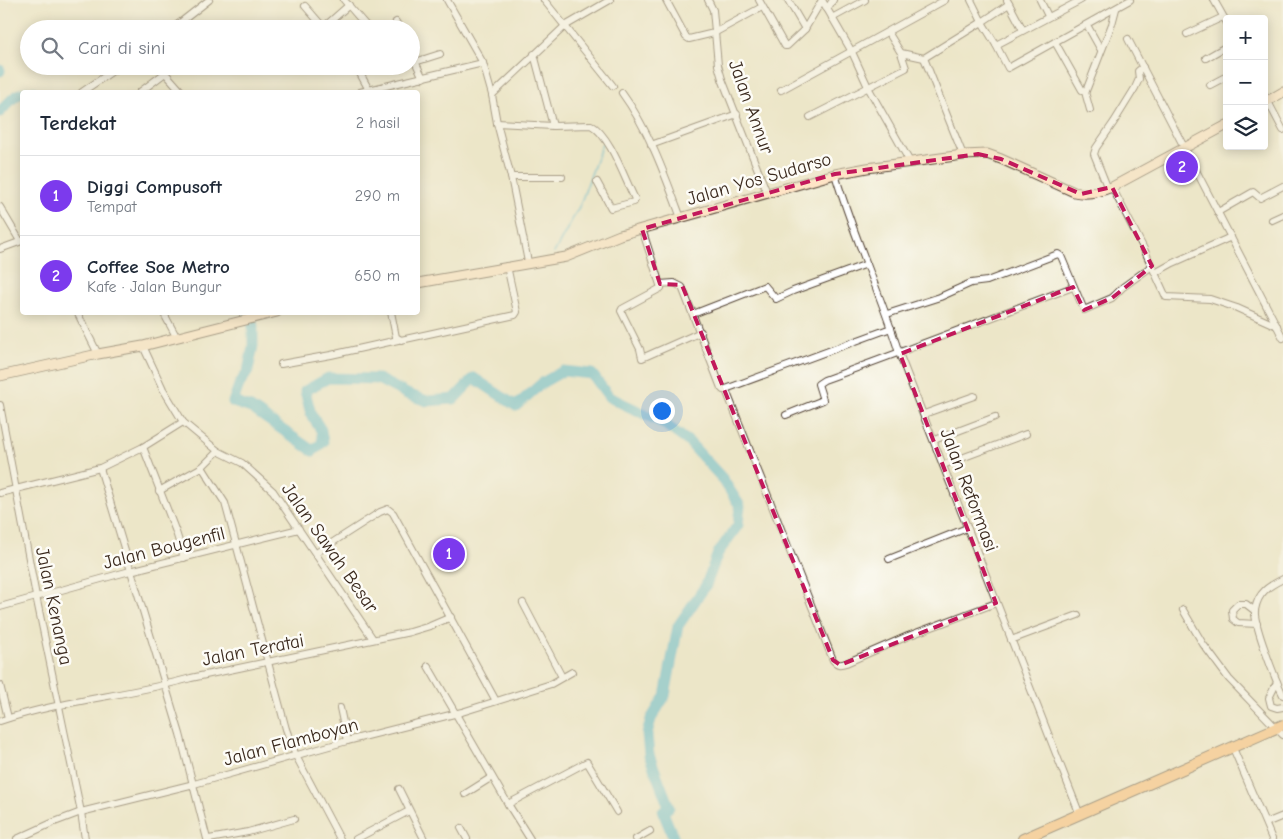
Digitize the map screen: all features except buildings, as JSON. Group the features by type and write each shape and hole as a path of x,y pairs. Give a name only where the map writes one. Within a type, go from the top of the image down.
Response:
{"main road":[{"path":"1023,839 1233,748 1281,730"}],"street":[{"path":"183,20 209,0"},
{"path":"447,0 484,64 511,177 528,262"},
{"path":"544,0 613,86"},
{"path":"492,95 565,26 610,0"},
{"path":"666,0 687,38 714,33 762,7"},
{"name":"Jalan Annur","path":"708,0 713,10 718,65 727,94 737,114 767,193"},
{"path":"759,0 785,46 788,46 805,29 822,0"},
{"path":"788,0 805,29"},
{"path":"822,0 852,52 868,89 910,162"},
{"path":"827,9 833,0"},
{"path":"832,18 864,0"},
{"path":"781,90 946,0"},
{"path":"971,0 1008,68 1130,0"},
{"path":"1040,0 1048,16"},
{"path":"1214,0 1223,16"},
{"path":"996,45 1078,1"},
{"path":"331,20 347,2 362,20"},
{"path":"901,53 924,58 982,22 1008,2 1024,30"},
{"path":"305,6 317,20"},
{"path":"1085,92 1112,24 1116,9"},
{"path":"1187,34 1223,21"},
{"path":"1087,25 1101,50"},
{"path":"810,117 906,68 901,53 888,32"},
{"path":"1128,39 1140,69 1184,147 1283,338"},
{"path":"1055,42 1082,90 1085,92 1090,110"},
{"path":"1206,58 1223,48"},
{"path":"420,60 440,54"},
{"path":"534,54 552,126"},
{"path":"924,58 962,155"},
{"path":"361,75 369,90 484,64"},
{"path":"1140,69 1139,79 1135,88 1096,148 1095,157 1152,266 1166,297 1210,299 1237,308 1277,326"},
{"path":"420,72 423,78"},
{"path":"85,90 107,75"},
{"path":"143,90 162,75"},
{"path":"167,75 180,90"},
{"path":"1210,84 1223,78"},
{"path":"1268,98 1283,92"},
{"path":"622,93 634,110 651,144 682,218"},
{"path":"1268,104 1283,130"},
{"path":"651,144 737,114"},
{"path":"497,123 552,126 592,125 610,147 635,199 634,202 611,208 597,182"},
{"name":"Jalan Yos Sudarso","path":"420,283 528,262 566,257 620,235 835,174 962,155 987,154 1068,190 1081,194 1098,192 1110,188 1223,126"},
{"name":"Jalan Reformasi","path":"835,174 846,210 899,353 1080,815"},
{"path":"511,177 562,177"},
{"path":"1218,212 1253,192 1260,198 1283,186"},
{"path":"0,206 20,239"},
{"path":"1272,220 1283,215"},
{"path":"642,229 661,288 622,309 640,349 642,358 701,332"},
{"path":"1155,273 1231,237"},
{"path":"0,249 20,241"},
{"path":"886,314 940,297 971,283 987,281 1058,254 1061,256 1084,310 1112,298 1123,287 1152,266"},
{"path":"693,314 766,286 778,298 867,264"},
{"path":"281,364 331,356 515,315 517,312 507,266"},
{"path":"660,284 674,284 682,287 701,332 721,388 726,390 833,660 836,663 846,663 908,636 996,603"},
{"path":"786,415 824,399 818,384 820,382 1073,287"},
{"path":"78,315 98,354"},
{"path":"166,315 177,338"},
{"path":"0,376 143,346 267,315"},
{"path":"392,315 398,340"},
{"path":"726,390 772,371 891,328"},
{"name":"Jalan Sawah Besar","path":"143,346 163,389 183,422 218,451 242,463 263,480 285,506 373,639"},
{"path":"924,414 974,396"},
{"name":"Jalan Kenanga","path":"0,405 85,839"},
{"path":"934,440 995,417"},
{"path":"0,493 100,468 143,447 183,422"},
{"path":"943,465 1026,434"},
{"path":"143,447 176,532 184,558"},
{"path":"159,491 202,467 218,451"},
{"path":"202,467 225,503 286,729 296,756 340,839"},
{"path":"100,468 194,784 208,839 253,831 294,819"},
{"path":"316,553 388,509 393,513 496,701"},
{"path":"889,559 968,528"},
{"name":"Jalan Bougenfil","path":"0,607 130,571 237,546 299,529"},
{"path":"1283,580 1268,586 1260,597 1255,611 1257,624 1283,695"},
{"path":"523,603 562,677"},
{"path":"1255,611 1246,604 1238,604 1232,610 1233,619 1238,623 1257,624"},
{"path":"1183,610 1203,644 1229,679 1281,730"},
{"path":"1011,640 1078,615"},
{"name":"Jalan Teratai","path":"0,721 18,714 60,704 165,685 410,632 451,617"},
{"path":"428,666 530,839"},
{"name":"Jalan Flamboyan","path":"16,839 81,812 194,784 496,701 551,684 572,672"},
{"path":"1277,682 1269,698 1271,706 1276,708 1283,707"},
{"path":"0,685 8,718"},
{"path":"340,708 348,741"},
{"path":"1233,748 1272,839"},
{"path":"508,804 587,762 617,812"},
{"path":"465,794 492,777"},
{"path":"399,789 424,839"},
{"path":"356,839 409,811"},
{"path":"1266,823 1283,816"},
{"path":"461,828 467,839"},
{"path":"636,839 650,830"}],"highlighted area":[{"path":"978,154 1001,159 1081,194 1112,187 1152,266 1112,298 1084,310 1073,287 900,354 996,603 840,665 833,660 682,285 660,284 642,229 835,174"}],"waterway":[{"path":"0,112 20,94"},
{"path":"554,253 580,205 602,144"},
{"path":"250,315 253,326 253,346 248,371 239,385 233,402 251,408 313,451 323,442 321,430 311,414 305,391 328,378 378,379 407,394 427,401 454,399 474,378 516,406 542,383 563,371 592,374 609,397 663,423 689,442 722,478 740,506 738,525 718,553 706,585 678,626 665,696 651,719 647,734 649,755 669,807 663,812 674,839"}],"place":[{"name":"Coffee Soe Metro","path":"1182,167"},
{"name":"Diggi Compusoft","path":"449,554"}]}
